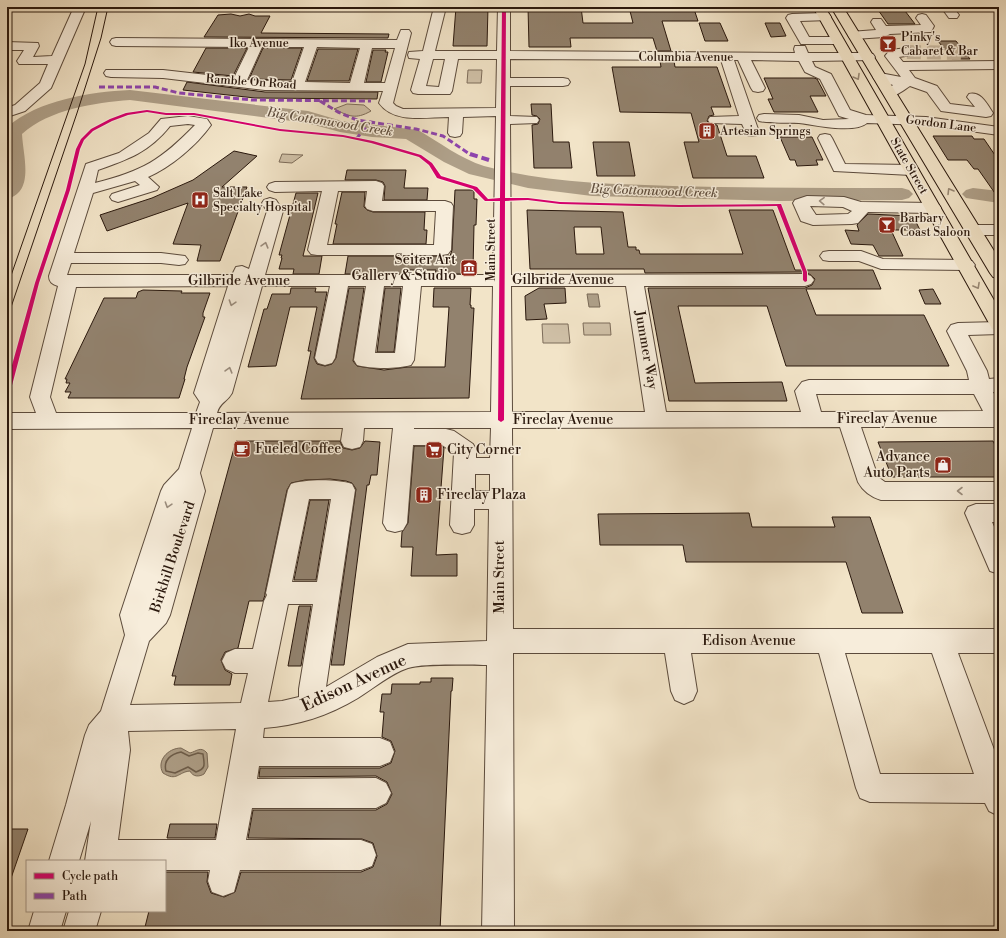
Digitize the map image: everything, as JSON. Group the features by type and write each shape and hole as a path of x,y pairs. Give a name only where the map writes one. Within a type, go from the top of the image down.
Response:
{"main road":[{"name":"State Street","path":"837,7 999,273"},
{"name":"State Street","path":"822,12 846,57 874,119 911,170 999,325"}],"street":[{"path":"7,113 20,108 46,85 80,7"},
{"path":"440,7 418,90 445,91 452,56"},
{"name":"Main Street","path":"498,931 504,7"},
{"path":"822,12 792,18 797,42 810,69 826,77 844,113 874,119"},
{"path":"882,30 927,29 928,26 922,18"},
{"path":"854,35 878,35 884,33 875,19"},
{"path":"797,42 837,41"},
{"name":"Iko Avenue","path":"116,42 403,44 428,56 452,56"},
{"path":"129,73 147,43"},
{"path":"185,77 203,43"},
{"path":"238,84 257,43"},
{"path":"763,43 770,57"},
{"path":"297,86 312,44"},
{"path":"356,87 367,44"},
{"path":"403,44 386,102 391,109 401,114 456,112 532,120"},
{"path":"7,46 33,46 24,61 57,60"},
{"path":"907,52 896,53 892,56 908,82"},
{"path":"972,53 999,54"},
{"name":"Columbia Avenue","path":"452,56 868,57"},
{"path":"715,120 750,126 726,57"},
{"path":"743,57 758,88"},
{"path":"899,66 999,65"},
{"name":"Ramble On Road","path":"111,73 163,74 238,84 391,87"},
{"path":"880,77 894,81 908,82 932,89 946,108 986,113 974,97"},
{"path":"890,93 908,82 918,79 936,79"},
{"path":"504,82 562,82"},
{"path":"980,84 995,103"},
{"path":"455,133 456,112"},
{"path":"764,118 799,119 823,124 858,123 874,119"},
{"name":"Gordon Lane","path":"874,119 906,119 999,131"},
{"path":"49,421 40,397 63,281 64,258 91,168 124,156 154,136 166,122 188,120 202,122 204,125 182,148 149,171 137,175 151,187 111,199 83,197"},
{"path":"825,138 839,168 911,170"},
{"path":"376,186 373,206 445,206 442,250 339,250 317,250 331,187 376,186"},
{"name":"Birkhill Boulevard","path":"100,858 116,750 113,718 138,635 157,616 194,491 189,473 207,411 222,393 247,281 275,211 275,189 331,187"},
{"path":"860,207 933,208"},
{"path":"973,230 999,230"},
{"path":"325,358 339,250"},
{"path":"829,256 861,256 881,264 966,265"},
{"path":"64,258 155,258 180,260 190,264 184,281"},
{"path":"161,281 169,265 180,260"},
{"name":"Gilbride Avenue","path":"63,281 634,280 719,274 805,280"},
{"path":"376,281 364,360 404,360 412,280"},
{"name":"Jummer Way","path":"634,280 658,420"},
{"path":"124,298 132,281"},
{"path":"998,419 990,385 977,371 956,331 958,329 999,328"},
{"path":"814,419 805,391 809,387 968,387 990,385"},
{"name":"Fireclay Avenue","path":"7,421 49,421 207,411 355,420 404,429 501,420 998,419"},
{"path":"848,419 869,482 881,491 999,491"},
{"path":"352,440 355,420"},
{"path":"395,523 404,429 446,437 465,450 462,525"},
{"path":"464,466 501,466"},
{"path":"314,706 312,689 344,490 299,490 278,594 327,594"},
{"path":"463,500 500,500"},
{"path":"999,513 976,513 999,564"},
{"path":"225,868 240,794 252,716 276,601"},
{"path":"676,641 684,691"},
{"name":"Edison Avenue","path":"113,718 252,716 282,714 314,706 347,690 386,665 408,656 500,647 676,641 999,641"},
{"path":"829,641 870,788 997,793 941,641"},
{"path":"235,661 264,661"},
{"path":"64,860 81,805 98,735 113,718"},
{"path":"247,752 380,752"},
{"path":"240,794 376,793"},
{"path":"166,863 225,868 361,855"},
{"path":"100,858 125,860"},
{"path":"44,931 50,912"},
{"path":"79,931 85,912"}],"shaded area":[{"path":"468,70 482,70 481,83 467,83"},
{"path":"347,104 364,105 371,111 365,114 352,116 334,109"},
{"path":"282,154 303,155 292,163 279,162"},
{"path":"583,323 610,323 611,335 584,335"},
{"path":"542,324 568,324 570,343 543,343"}],"water":[{"path":"587,294 598,294 600,307 589,307"},
{"path":"181,748 190,753 201,749 207,753 208,767 204,774 196,776 190,771 175,777 171,777 163,773 161,764 164,756 172,750"}],"building":[{"path":"456,7 488,7 487,46 453,46"},
{"path":"528,7 581,7 583,23 633,23 629,7 680,7 680,9 694,9 698,21 662,21 671,51 657,51 653,38 570,38 571,47 529,47"},
{"path":"876,7 902,7 915,24 888,24"},
{"path":"231,14 240,16 249,14 255,16 270,16 261,33 389,34 388,38 204,37 218,15"},
{"path":"699,23 720,23 728,41 705,41"},
{"path":"765,23 780,23 786,36 771,37"},
{"path":"938,41 956,41 970,59 952,59"},
{"path":"206,48 247,48 233,76 193,72"},
{"path":"263,48 302,48 291,80 249,79"},
{"path":"318,49 358,49 349,81 307,81"},
{"path":"373,50 386,50 385,52 388,52 381,82 366,82"},
{"path":"660,61 674,61 675,67 717,67 731,107 711,107 714,115 709,116 707,121 710,124 717,125 727,156 756,156 764,178 693,178 684,142 699,142 691,113 620,112 612,67 661,67"},
{"path":"764,78 814,78 817,79 826,96 810,96 818,112 774,112 768,99 773,99"},
{"path":"187,82 265,92 378,92 377,99 255,98 183,90"},
{"path":"531,104 551,104 553,142 569,142 572,168 534,168 532,125 538,124 540,119 537,116 532,115"},
{"path":"933,136 972,136 974,139 984,139 999,161 999,199 978,169 974,169 967,160 948,160"},
{"path":"780,137 812,137 823,160 816,160 818,165 797,166 795,160 790,160"},
{"path":"593,142 629,142 635,176 597,176"},
{"path":"234,151 257,156 222,187 247,187 220,261 197,261 201,245 173,244 188,203 107,231 100,215 152,198 193,180"},
{"path":"347,170 406,170 404,188 428,188 427,200 384,200 385,186 383,182 376,180 345,180"},
{"path":"455,190 474,190 474,199 477,199 476,225 474,225 473,270 471,270 471,274 435,274 436,270 404,270 403,274 345,274 348,256 450,256 452,250"},
{"path":"342,192 365,192 364,207 373,212 425,212 424,230 427,230 426,244 333,244 337,224 335,224"},
{"path":"296,193 318,193 303,256 322,256 319,274 293,274 294,269 279,269 282,255 279,255"},
{"path":"527,210 623,212 628,247 636,247 636,250 639,250 640,254 743,254 729,210 773,210 795,270 873,270 881,289 806,289 816,315 924,315 949,366 786,366 767,306 678,306 695,383 782,382 787,401 669,401 648,288 805,288 812,285 815,279 805,272 645,273 644,269 530,269","holes":["574,227 601,227 604,254 576,254"]},
{"path":"868,214 913,216 920,230 891,230 903,256 879,256 873,245 851,244 845,230 859,231 857,225"},
{"path":"291,288 316,288 315,292 327,292 314,358 317,364 325,366 332,364 336,358 349,288 364,288 353,361 357,366 384,370 408,367 445,367 449,307 433,307 434,288 471,288 470,305 471,308 474,308 469,398 301,399 311,351 308,351 317,307 290,307 276,366 248,367 264,309 267,309 272,294 290,294"},
{"path":"385,288 401,288 394,352 377,352"},
{"path":"539,288 565,288 566,303 544,304 547,319 526,320 525,296"},
{"path":"933,289 941,304 925,304 919,290"},
{"path":"143,290 182,291 181,293 210,293 203,313 203,317 205,317 187,367 179,398 68,398 71,392 65,392 70,383 66,383 67,379 65,379 104,298 136,298 138,292"},
{"path":"236,441 340,441 343,448 352,450 360,448 365,441 380,442 377,475 371,475 369,485 367,485 344,665 331,665 356,489 352,483 346,481 330,479 305,480 291,483 287,490 263,601 249,601 238,648 225,652 221,660 225,670 232,674 230,685 174,685 176,676 172,676"},
{"name":"Advance Auto Parts","path":"993,441 999,453 999,477 892,477 878,442"},
{"name":"Fireclay Plaza","path":"414,446 442,446 444,448 436,555 457,554 457,576 411,576 413,547 401,547 402,532 408,523"},
{"path":"310,500 329,500 316,580 294,580"},
{"path":"749,513 752,527 835,527 832,517 870,517 903,613 862,613 846,562 686,562 683,545 600,545 598,514"},
{"path":"299,606 311,606 301,666 288,666"},
{"path":"431,678 453,678 451,691 440,931 144,931 149,912 166,912 166,872 208,872 207,882 211,893 224,897 235,892 241,872 361,872 373,867 377,856 373,843 362,839 248,838 253,810 376,810 387,804 392,794 387,782 376,776 259,777 260,768 380,768 391,763 395,751 391,741 382,737 384,712 380,712 382,694 391,694 392,684 420,684 420,682 431,682"},
{"path":"170,824 217,824 215,838 167,838"},
{"path":"7,829 28,829 9,884 7,883"}],"waterway":[{"name":"Big Cottonwood Creek","path":"7,193 12,189 15,180 12,133 22,125 35,117 67,105 101,98 130,95 308,117 340,126 372,131 411,134 451,158 476,170 528,182 592,190 779,195 902,194"},
{"name":"Big Cottonwood Creek","path":"973,194 999,197"}],"tunnel":[{"path":"907,52 965,53"}],"tram line":[{"path":"7,287 85,64 98,7"},
{"path":"7,319 77,113 101,38 108,7"}],"marked path":[{"path":"99,87 155,87 179,93 252,100 371,101"},
{"path":"320,101 338,112 357,120 416,129 443,136 473,156 489,160"},
{"path":"356,139 370,123"},
{"path":"7,223 9,224 7,228"}],"cycle path":[{"path":"501,420 504,7"},
{"path":"7,393 37,283 68,190 78,149 82,140 92,130 111,120 127,114 147,111 166,114 194,114 280,130 343,136 372,142 420,156 431,164 439,177 475,188 487,200 528,199 560,203 679,206 779,205 805,272 805,280"}],"place":[{"name":"Pinky's Cabaret & Bar","path":"888,44"},
{"name":"Artesian Springs","path":"707,131"},
{"name":"Salt Lake Specialty Hospital","path":"200,200"},
{"name":"Barbary Coast Saloon","path":"887,225"},
{"name":"Seiter Art Gallery & Studio","path":"469,268"},
{"name":"Fueled Coffee","path":"242,449"},
{"name":"City Corner","path":"434,450"},
{"name":"Advance Auto Parts","path":"943,465"},
{"name":"Fireclay Plaza","path":"424,495"}]}
